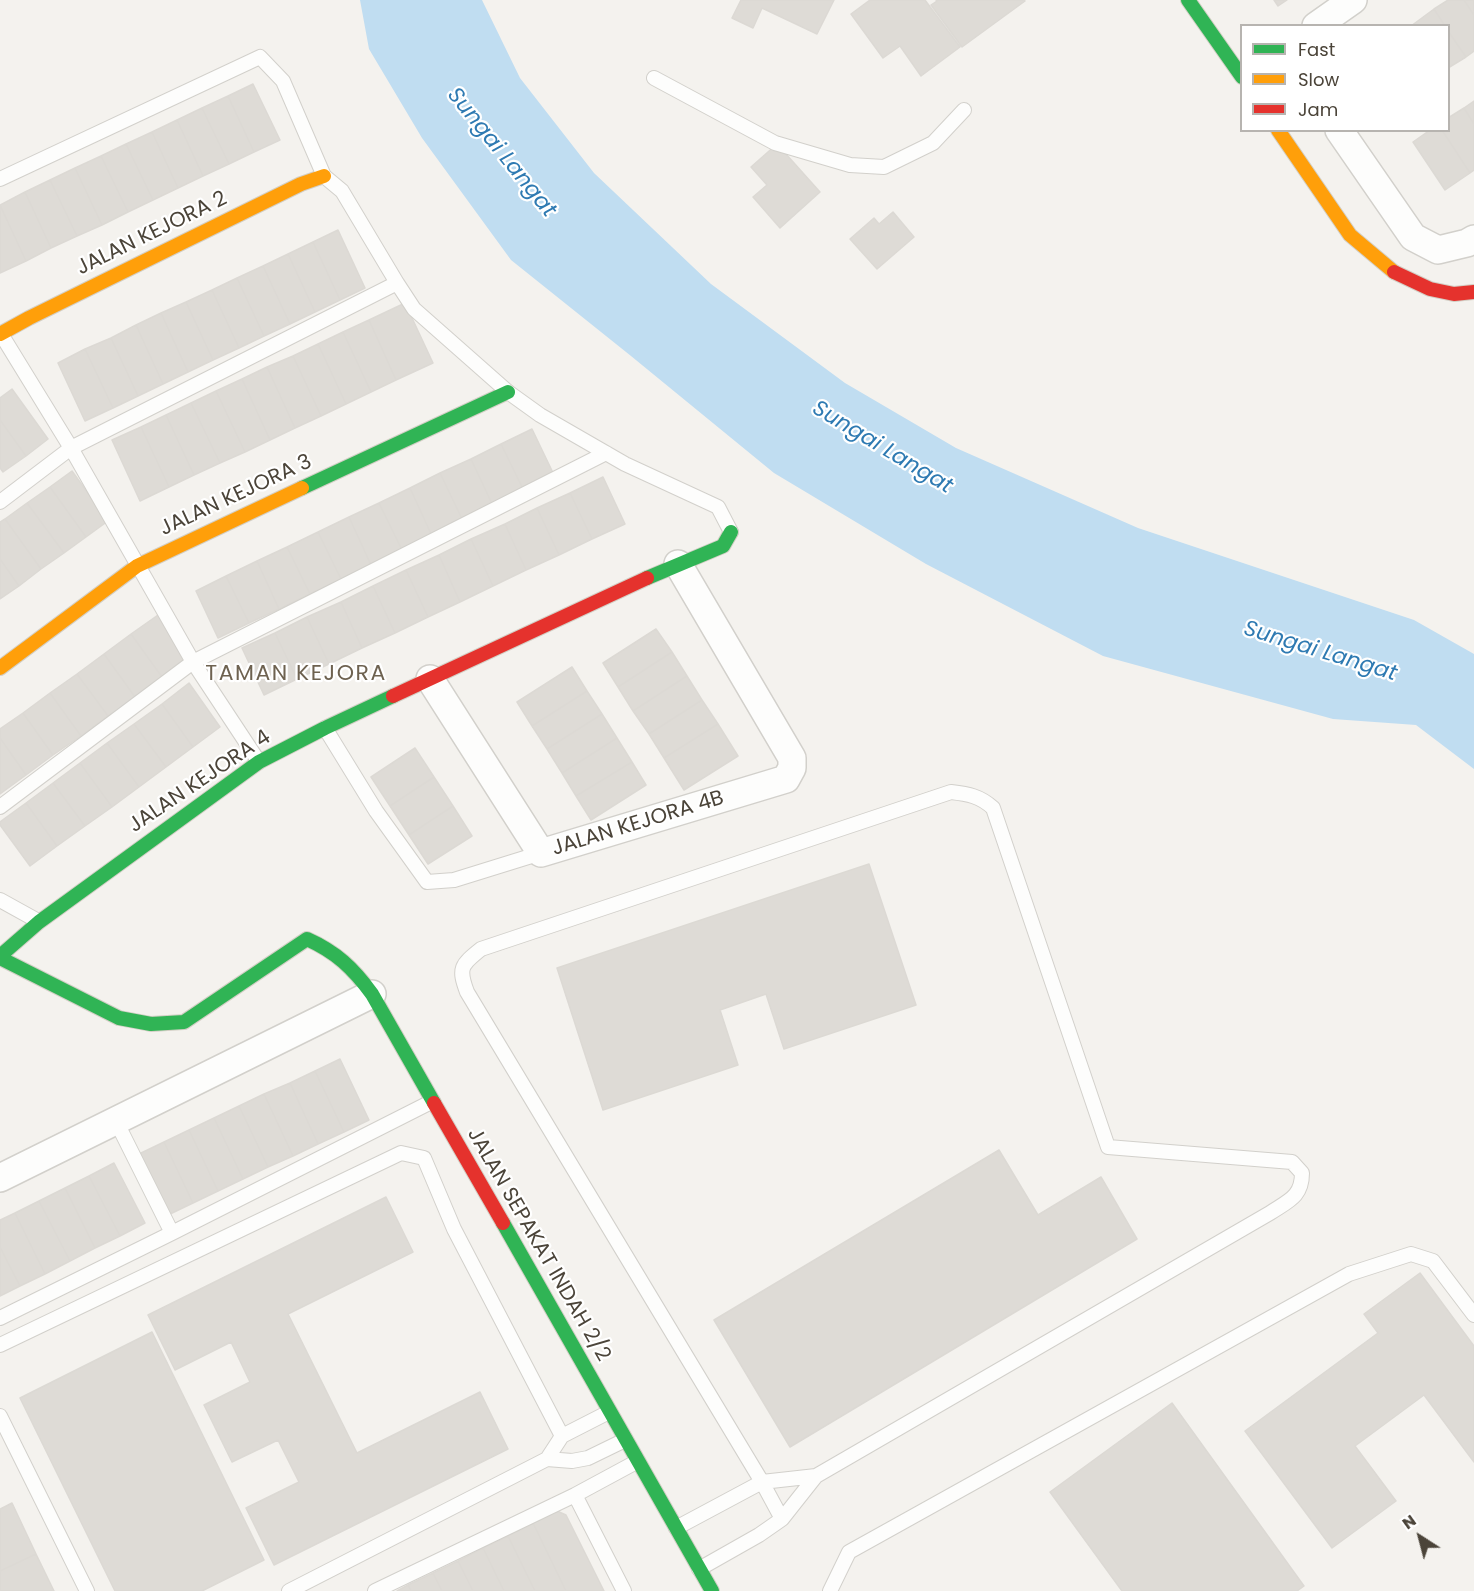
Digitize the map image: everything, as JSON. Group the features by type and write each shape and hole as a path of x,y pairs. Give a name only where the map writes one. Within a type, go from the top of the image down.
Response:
{"street":[{"path":"1188,0 1240,75"},
{"path":"1319,24 1353,0"},
{"path":"1279,132 1350,235 1394,272 1430,289 1454,294 1474,292"},
{"path":"1340,132 1413,237 1438,250 1474,239"},
{"name":"JALAN KEJORA 2","path":"0,333 290,190 324,176"},
{"name":"JALAN KEJORA 3","path":"0,668 137,566 508,392"},
{"name":"JALAN KEJORA 4","path":"0,957 39,922 259,762 430,679 678,564 723,546 731,532"},
{"name":"JALAN KEJORA 4B","path":"541,853 786,779 792,768 792,758 678,564"},
{"path":"430,679 541,853"},
{"name":"JALAN SEPAKAT INDAH 2/2","path":"0,957 119,1018 138,1023 170,1024 184,1022 307,939 324,946 341,958 360,977 372,994 712,1591"},
{"path":"2,1173 116,1120 372,994"}],"lane":[{"path":"0,179 260,57 283,81 324,176 342,191 414,309 508,392 540,415 626,464 718,507 731,532"},
{"path":"654,78 775,143 850,165 884,167 933,143 964,110"},
{"path":"0,502 71,448 397,283"},
{"path":"0,333 71,448 193,662 259,762"},
{"path":"0,807 193,662 606,453"},
{"name":"JALAN KEJORA 4B","path":"325,728 376,811 427,882 454,880 541,853"},
{"path":"699,1569 759,1535 782,1519 816,1476 1270,1213 1294,1197 1302,1185 1302,1173 1292,1162 1108,1147 993,808 984,800 971,794 951,792 481,950 465,962 461,976 467,992 762,1482 782,1519"},
{"path":"0,900 39,922"},
{"path":"0,1318 433,1101"},
{"path":"116,1120 172,1233"},
{"path":"0,1345 401,1153 424,1158 454,1229 562,1436"},
{"path":"830,1591 849,1552 1349,1274 1411,1254 1433,1261 1474,1315"},
{"path":"289,1591 547,1459 562,1436 609,1412"},
{"path":"0,1416 87,1591"},
{"path":"547,1459 572,1461 588,1458 625,1440"},
{"path":"375,1591 575,1495 638,1461"},
{"path":"676,1527 762,1482 816,1476"},
{"path":"575,1495 624,1591"}],"water":[{"name":"Sungai Langat","path":"360,0 482,0 520,78 594,173 711,284 845,383 956,448 1138,528 1414,620 1474,654 1474,769 1416,725 1333,719 1103,656 926,564 774,473 511,260 422,138 369,49"}],"building":[{"path":"741,0 834,0 817,34 762,8 753,28 732,18"},
{"path":"870,0 925,0 960,47 921,76 900,46 883,58 851,14"},
{"path":"936,0 1025,1 962,47 931,5"},
{"path":"1274,0 1287,0 1278,6"},
{"path":"1448,0 1464,0 1474,15 1474,51 1466,57 1450,34 1450,24 1444,24 1434,9"},
{"path":"1464,0 1474,0 1474,15"},
{"path":"1434,9 1444,24 1414,24"},
{"path":"1450,34 1466,57 1450,67"},
{"path":"253,84 280,140 254,152 228,96"},
{"path":"228,96 254,152 229,164 202,108"},
{"path":"1474,101 1474,124 1464,108"},
{"path":"202,108 229,164 203,176 177,120"},
{"path":"1464,108 1474,124 1474,170 1470,173 1443,132 1450,132 1450,117"},
{"path":"177,120 203,176 178,188 152,132"},
{"path":"152,132 178,188 153,200 126,144"},
{"path":"1427,132 1443,132 1470,173 1445,190 1413,142"},
{"path":"126,144 153,200 128,212 101,156"},
{"path":"777,144 820,192 780,228 753,197 767,185 751,167"},
{"path":"101,156 128,212 102,225 75,168"},
{"path":"75,168 102,225 77,236 50,180"},
{"path":"50,180 77,236 51,248 25,192"},
{"path":"25,192 51,248 26,261 0,205"},
{"path":"0,205 26,261 0,273"},
{"path":"893,212 914,237 877,269 850,239 874,218 879,224"},
{"path":"338,230 365,288 340,300 313,242"},
{"path":"313,242 340,300 315,312 288,254"},
{"path":"288,254 315,312 290,324 263,266"},
{"path":"263,266 290,324 264,336 237,278"},
{"path":"237,278 264,336 239,348 212,290"},
{"path":"212,290 239,348 213,360 186,302"},
{"path":"186,302 213,360 188,372 161,313"},
{"path":"405,303 433,363 396,380 369,320"},
{"path":"161,313 188,372 163,384 136,325"},
{"path":"369,320 396,380 371,392 343,332"},
{"path":"136,325 163,384 138,396 111,338"},
{"path":"343,332 371,392 346,404 318,344"},
{"path":"111,338 138,396 113,408 85,349"},
{"path":"318,344 346,404 321,416 293,356"},
{"path":"85,349 113,408 85,421 58,363"},
{"path":"293,356 321,416 295,428 267,367"},
{"path":"267,367 295,428 270,440 242,379"},
{"path":"242,379 270,440 245,452 216,391"},
{"path":"12,389 48,439 26,456 0,420 0,398"},
{"path":"216,391 245,452 220,463 191,403"},
{"path":"191,403 220,463 194,475 166,415"},
{"path":"166,415 194,475 169,487 141,427"},
{"path":"0,420 26,456 3,472 0,468"},
{"path":"141,427 169,487 140,501 112,440"},
{"path":"532,429 555,477 524,491 501,444"},
{"path":"501,444 524,491 493,506 471,459"},
{"path":"471,459 493,506 463,521 440,473"},
{"path":"72,471 108,521 86,537 50,487"},
{"path":"440,473 463,521 432,536 410,488"},
{"path":"603,477 625,524 592,539 570,493"},
{"path":"50,487 86,537 64,553 27,503"},
{"path":"410,488 432,536 402,550 379,503"},
{"path":"570,493 592,539 559,555 537,508"},
{"path":"27,503 64,553 41,569 5,519"},
{"path":"379,503 402,550 371,565 349,517"},
{"path":"537,508 559,555 526,570 505,524"},
{"path":"349,517 371,565 341,579 318,532"},
{"path":"5,519 41,569 19,586 0,559 0,522"},
{"path":"505,524 526,570 493,586 471,539"},
{"path":"318,532 341,579 310,594 287,547"},
{"path":"471,539 493,586 460,602 439,555"},
{"path":"287,547 310,594 279,609 257,561"},
{"path":"439,555 460,602 428,617 406,570"},
{"path":"0,559 19,586 0,599"},
{"path":"257,561 279,609 249,623 226,576"},
{"path":"406,570 428,617 395,633 373,586"},
{"path":"226,576 249,623 218,638 196,591"},
{"path":"373,586 395,633 362,648 341,602"},
{"path":"341,602 362,648 329,664 307,617"},
{"path":"158,615 189,657 162,677 131,634"},
{"path":"307,617 329,664 297,679 275,633"},
{"path":"656,629 672,652 618,687 603,663"},
{"path":"275,633 297,679 264,695 242,648"},
{"path":"131,634 162,677 135,697 104,654"},
{"path":"672,652 687,676 633,711 618,687"},
{"path":"104,654 135,697 108,716 77,674"},
{"path":"572,667 587,691 532,726 517,702"},
{"path":"77,674 108,716 81,736 50,693"},
{"path":"687,676 702,700 649,734 633,711"},
{"path":"189,683 220,727 193,747 162,704"},
{"path":"587,691 602,714 547,749 532,726"},
{"path":"50,693 81,736 53,755 23,713"},
{"path":"702,700 718,724 664,758 649,734"},
{"path":"162,704 193,747 166,767 134,724"},
{"path":"23,713 53,755 26,775 0,738 0,729"},
{"path":"602,714 617,738 562,773 547,749"},
{"path":"134,724 166,767 139,787 107,743"},
{"path":"718,724 738,756 684,790 664,758"},
{"path":"0,738 26,775 0,794"},
{"path":"617,738 632,762 576,796 562,773"},
{"path":"107,743 139,787 112,807 80,763"},
{"path":"415,748 434,777 390,806 371,777"},
{"path":"632,762 646,785 591,820 576,796"},
{"path":"80,763 112,807 85,826 53,783"},
{"path":"434,777 453,806 409,835 390,806"},
{"path":"53,783 85,826 57,846 26,803"},
{"path":"26,803 57,846 30,866 0,825 0,822"},
{"path":"453,806 472,836 428,864 409,835"},
{"path":"869,864 916,1005 784,1049 766,994 720,1010 738,1065 603,1110 557,968"},
{"path":"340,1059 369,1120 344,1132 315,1071"},
{"path":"315,1071 344,1132 318,1144 290,1083"},
{"path":"290,1083 318,1144 293,1156 264,1094"},
{"path":"264,1094 293,1156 268,1167 239,1106"},
{"path":"239,1106 268,1167 243,1179 214,1118"},
{"path":"214,1118 243,1179 218,1191 189,1130"},
{"path":"189,1130 218,1191 193,1203 164,1142"},
{"path":"164,1142 193,1203 168,1215 139,1154"},
{"path":"999,1150 1038,1215 1101,1177 1137,1239 790,1447 714,1320"},
{"path":"114,1163 145,1223 120,1236 89,1176"},
{"path":"89,1176 120,1236 95,1248 65,1188"},
{"path":"65,1188 95,1248 70,1261 39,1201"},
{"path":"386,1197 413,1252 288,1314 357,1453 480,1392 508,1449 274,1565 246,1508 299,1482 278,1440 232,1462 204,1405 250,1382 231,1342 175,1370 148,1315"},
{"path":"39,1201 70,1261 45,1274 15,1213"},
{"path":"15,1213 45,1274 20,1286 0,1247 0,1220"},
{"path":"0,1247 20,1286 0,1296"},
{"path":"1420,1273 1474,1346 1474,1462 1424,1395 1355,1446 1396,1501 1332,1548 1245,1431 1378,1333 1364,1314"},
{"path":"152,1332 264,1560 202,1591 115,1591 20,1398"},
{"path":"1172,1403 1304,1586 1297,1591 1122,1591 1050,1492"},
{"path":"12,1503 36,1554 0,1571 0,1509"},
{"path":"557,1511 566,1515 604,1591 566,1591 533,1523"},
{"path":"533,1523 566,1591 535,1591 508,1536"},
{"path":"508,1536 535,1591 504,1591 483,1548"},
{"path":"483,1548 504,1591 473,1591 458,1561"},
{"path":"36,1554 54,1591 0,1591 0,1571"},
{"path":"458,1561 473,1591 442,1591 433,1573"},
{"path":"433,1573 442,1591 411,1591 408,1585"},
{"path":"408,1585 411,1591 397,1591"}],"traffic: fast":[{"path":"1188,0 1240,74"},
{"path":"302,488 508,392"},
{"path":"647,578 723,546 731,532"},
{"path":"0,956 39,922 259,762 393,696"},
{"path":"0,958 119,1018 151,1024 184,1022 307,939 335,955 351,969 372,994 434,1103"},
{"path":"503,1223 712,1591"}],"traffic: slow":[{"path":"1279,132 1350,235 1394,272"},
{"path":"0,334 301,184 324,176"},
{"path":"0,668 137,566 302,488"}],"traffic: jam":[{"path":"1394,272 1430,289 1454,294 1474,292"},
{"path":"393,696 647,578"},
{"path":"434,1103 503,1223"}],"district":[{"name":"TAMAN KEJORA","path":"296,674"}]}
